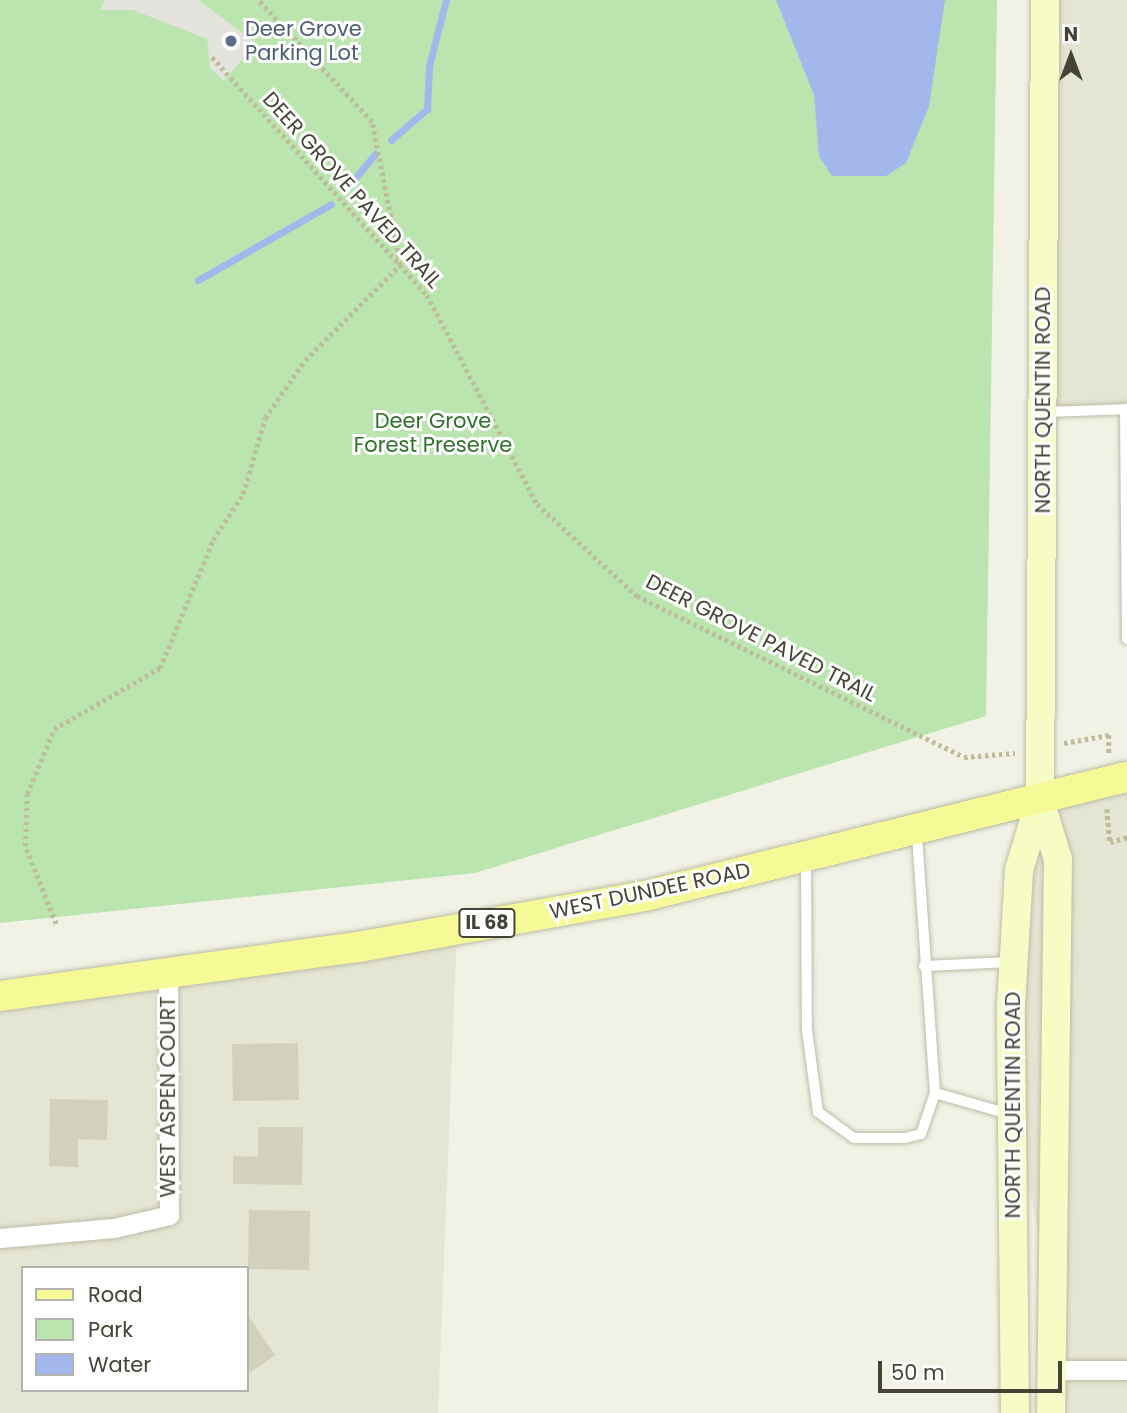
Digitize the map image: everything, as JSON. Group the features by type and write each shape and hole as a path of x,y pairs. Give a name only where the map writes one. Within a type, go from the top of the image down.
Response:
{"main road":[{"name":"NORTH QUENTIN ROAD","path":"1015,1413 1014,962 1020,870 1040,801 1045,0"},
{"name":"WEST DUNDEE ROAD","path":"0,996 168,975 649,895 1040,801 1127,777"},
{"name":"NORTH QUENTIN ROAD","path":"1040,801 1058,859 1051,1413"}],"street":[{"name":"WEST ASPEN COURT","path":"0,1238 114,1228 169,1215 168,975"},
{"path":"1051,1370 1127,1370"}],"lane":[{"path":"1043,412 1126,409 1127,639"},
{"path":"806,857 807,1030 818,1112 854,1138 905,1138 921,1134 935,1093 924,966 917,830"},
{"path":"924,966 1014,962"},
{"path":"935,1093 1013,1115"}],"path":[{"path":"56,924 25,846 27,794 54,729 160,668 213,540 243,494 265,418 305,360 400,265 372,122 258,0"},
{"name":"DEER GROVE PAVED TRAIL","path":"212,57 427,295 537,504 637,596 964,757"},
{"path":"1110,842 1127,836"}],"shaded area":[{"name":"Deer Grove Parking Lot","path":"105,0 198,0 256,43 224,81 210,68 207,39 133,10 100,10"},
{"path":"1045,0 1127,0 1127,408 1043,407"},
{"path":"1127,777 1127,1413 1037,1413 1038,1231 1013,1115 1011,1006 1040,801"},
{"path":"457,929 438,1413 0,1413 0,994"}],"green space":[{"name":"Deer Grove Forest Preserve","path":"0,0 997,0 986,716 475,873 0,923"}],"water":[{"path":"776,0 945,0 929,106 906,163 886,176 832,176 819,156 814,95"}],"building":[{"path":"298,1043 299,1100 233,1101 232,1044"},
{"path":"50,1099 108,1100 107,1140 78,1139 78,1167 49,1166"},
{"path":"258,1127 303,1127 302,1185 233,1184 233,1156 258,1157"},
{"path":"249,1210 310,1211 309,1270 248,1269"},
{"path":"248,1315 275,1355 248,1374"}],"waterway":[{"path":"391,140 427,109 429,66 446,0"},
{"path":"347,188 375,154"},
{"path":"198,280 331,204"}],"place":[{"name":"Deer Grove Parking Lot","path":"231,41"}]}
